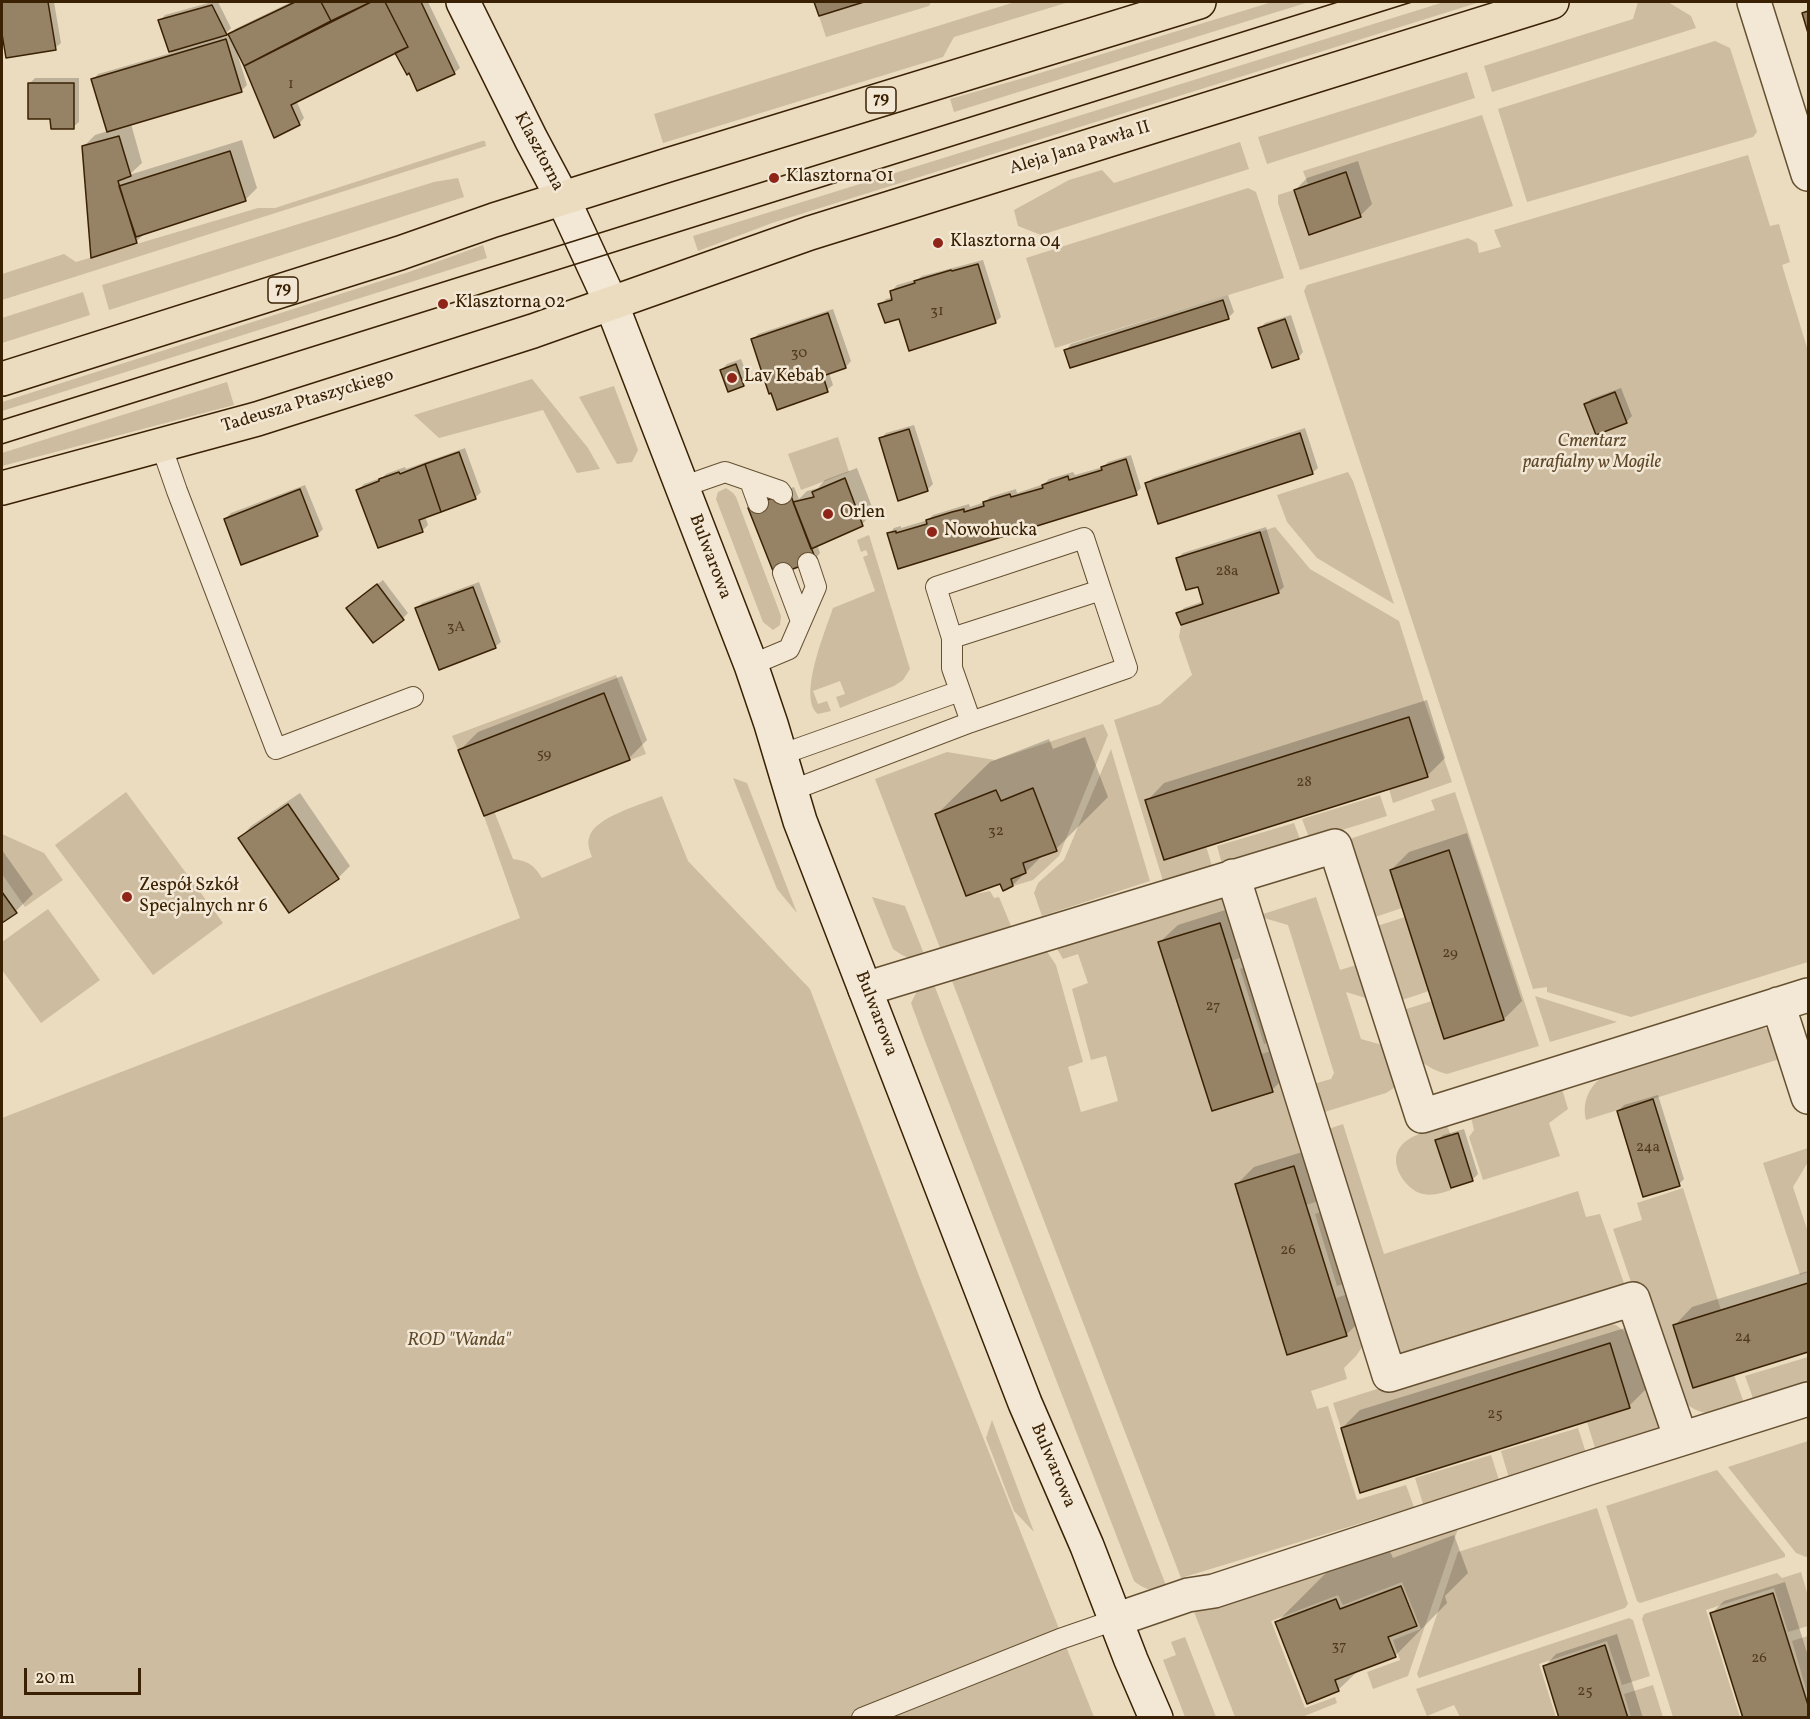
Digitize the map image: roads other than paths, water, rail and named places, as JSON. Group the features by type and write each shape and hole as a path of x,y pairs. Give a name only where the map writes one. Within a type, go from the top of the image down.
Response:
{"main road":[{"name":"79","path":"2,379 563,199 1199,2"},
{"name":"Aleja Jana Pawła II","path":"611,303 800,237 1552,2"},
{"name":"Tadeusza Ptaszyckiego","path":"2,488 257,419 503,341 611,303"}],"street":[{"name":"Klasztorna","path":"463,2 513,105 563,199 611,303"},
{"path":"1754,2 1809,174"},
{"name":"Bulwarowa","path":"611,303 750,665 771,724 800,821 1025,1403 1087,1546 1156,1718"},
{"path":"865,989 1335,846 1422,1116 1793,1000 1809,1097"},
{"path":"1233,876 1389,1374 1634,1299 1681,1439"},
{"path":"1115,1620 1188,1595 1214,1591 1557,1478 1809,1399"}],"lane":[{"path":"161,445 276,749 413,697"},
{"path":"682,487 725,472 780,491 782,494"},
{"path":"750,481 758,503"},
{"path":"790,790 971,722 1127,668 1084,538 936,587 952,638 952,668 971,722"},
{"path":"750,665 789,649 816,587 808,563"},
{"path":"783,573 801,621"},
{"path":"952,638 1101,590"},
{"path":"780,755 960,691"},
{"path":"862,1718 1060,1639 1115,1620"}],"tram line":[{"path":"2,420 1338,2"},
{"path":"2,444 1412,2"}],"place":[{"name":"Klasztorna 01","path":"774,178"},
{"name":"Klasztorna 04","path":"938,243"},
{"name":"Klasztorna 02","path":"443,304"},
{"name":"Lav Kebab","path":"732,378"},
{"name":"Orlen","path":"828,514"},
{"name":"Nowohucka","path":"932,532"},
{"name":"Zespół Szkół Specjalnych nr 6","path":"127,897"}],"park label":[{"name":"Cmentarz parafialny w Mogile","path":"1592,453"},
{"name":"ROD \"Wanda\"","path":"459,1342"}]}
